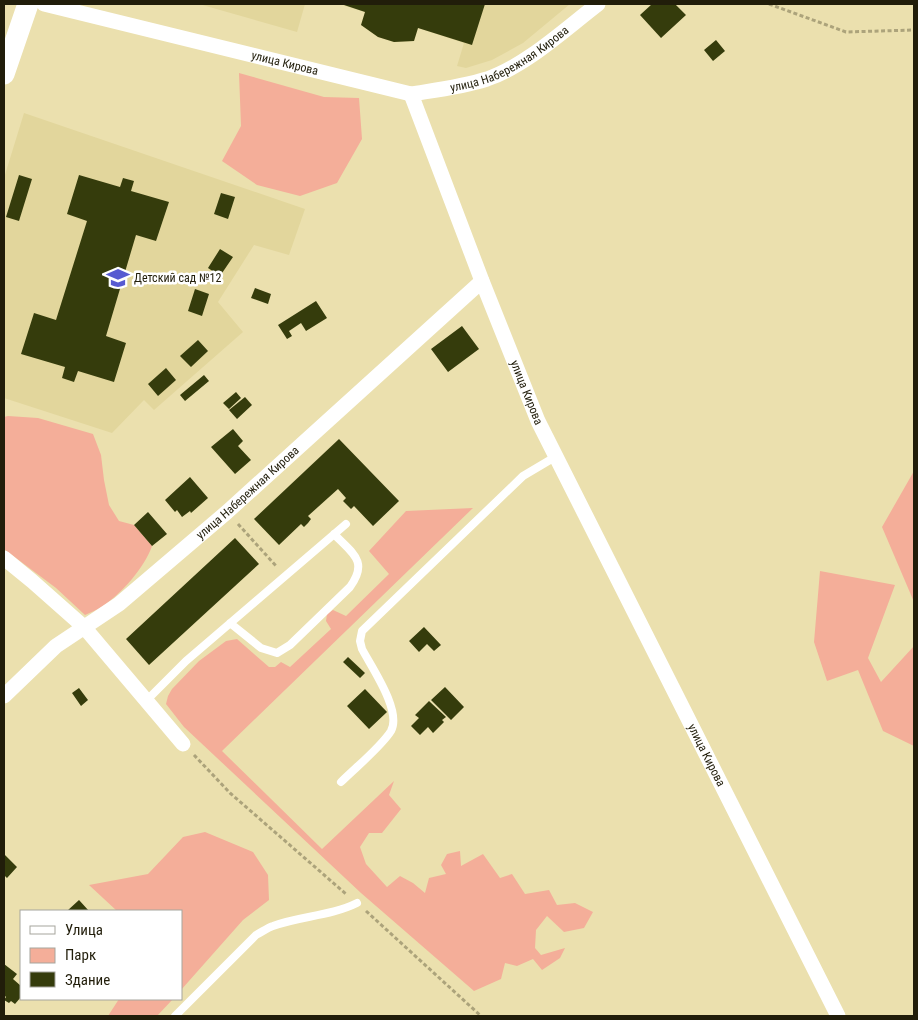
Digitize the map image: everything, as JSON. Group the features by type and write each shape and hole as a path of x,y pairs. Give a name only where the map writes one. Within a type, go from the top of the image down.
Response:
{"main road":[{"path":"4,74 28,4"}],"street":[{"name":"улица Кирова","path":"44,4 411,94 520,377 555,457 608,557 838,1016"},
{"name":"улица Набережная Кирова","path":"411,94 458,87 488,79 514,66 598,4"},
{"name":"улица Набережная Кирова","path":"4,696 56,646 120,604 227,512 482,281"},
{"path":"4,558 84,627 183,744"}],"lane":[{"path":"341,782 384,740 392,730 394,719 391,703 362,649 360,641 362,631 523,476 555,457"},
{"path":"147,700 186,661 346,524"},
{"path":"230,624 261,648 277,653 290,645 358,577 358,559 334,534"},
{"path":"175,1016 256,935 271,926 346,909 357,904"}],"path":[{"path":"769,4 846,32 914,30"},
{"path":"227,512 286,576"},
{"path":"183,744 230,793 481,1016"}],"shaded area":[{"path":"199,4 305,4 297,32"},
{"path":"339,4 570,4 523,43 492,60 466,68 457,66 464,43 418,28 414,41 394,42 378,37 361,25 365,12"},
{"name":"Детский сад №12","path":"24,113 305,209 289,255 254,245 218,302 243,332 154,410 144,400 112,433 4,398 4,178"}],"green space":[{"path":"239,73 324,97 359,98 362,139 337,183 300,196 257,185 222,161 241,126"},
{"path":"4,417 38,418 93,434 101,455 109,505 119,521 134,525 152,546 144,563 125,587 103,606 85,615 56,588 4,549"},
{"path":"914,471 914,602 882,527"},
{"path":"473,508 222,751 322,849 394,781 389,795 401,809 382,833 369,833 360,847 366,864 387,887 400,876 413,883 425,893 429,878 446,874 441,865 447,854 460,851 461,866 483,854 500,878 512,874 525,894 549,890 557,905 575,903 593,912 584,928 564,932 547,916 536,930 535,948 541,955 565,948 560,958 542,970 533,959 517,966 505,963 501,979 474,991 361,893 184,727 166,704 172,689 199,661 226,641 237,639 269,667 275,667 281,662 290,667 331,629 326,621 327,614 333,610 346,616 389,574 369,551 406,511"},
{"path":"820,571 895,585 868,658 881,682 914,646 914,746 883,731 858,670 827,681 814,642"},
{"path":"205,832 253,852 268,875 269,900 243,920 182,989 182,910 116,910 89,885 148,874 183,837"},
{"path":"118,1000 172,1000 157,1016 108,1016"}],"building":[{"path":"341,4 485,4 472,45 418,28 414,41 394,42 378,37 361,25 365,12"},
{"path":"652,4 675,4 686,15 661,38 640,15"},
{"path":"716,40 725,51 713,61 704,50"},
{"path":"19,175 32,179 19,221 6,217"},
{"path":"79,175 120,187 123,178 134,181 131,191 169,202 156,241 136,235 106,336 126,343 114,382 78,371 74,382 62,378 65,367 21,354 34,313 56,320 87,221 67,214"},
{"path":"221,193 235,197 228,219 214,214"},
{"path":"220,249 233,257 220,276 208,268"},
{"path":"255,288 271,294 268,304 251,298"},
{"path":"195,289 209,294 202,316 188,311"},
{"path":"316,301 327,318 306,331 301,323 289,331 292,336 287,339 278,325"},
{"path":"462,326 479,349 448,372 431,349"},
{"path":"198,340 208,351 191,367 180,356"},
{"path":"166,368 176,380 158,396 148,384"},
{"path":"204,375 209,381 185,401 180,395"},
{"path":"236,392 241,398 229,409 223,403"},
{"path":"245,397 252,405 237,419 229,410"},
{"path":"233,429 243,441 238,446 251,460 235,474 211,447"},
{"path":"339,439 399,501 373,526 354,506 351,509 343,501 346,498 338,489 308,516 311,519 304,527 301,524 279,545 254,519"},
{"path":"190,477 208,498 191,513 190,511 182,517 165,500"},
{"path":"148,512 167,534 152,546 134,525"},
{"path":"235,538 259,564 149,665 126,639"},
{"path":"424,627 441,645 434,651 427,644 419,652 409,641"},
{"path":"348,657 365,673 360,678 343,662"},
{"path":"445,687 464,707 451,720 431,700"},
{"path":"79,688 88,700 81,706 72,693"},
{"path":"365,689 387,712 369,729 347,706"},
{"path":"429,701 446,717 442,720 444,722 433,733 428,727 420,735 411,726 419,718 415,715"},
{"path":"4,854 17,867 7,878 4,875"},
{"path":"79,900 88,910 68,910"},
{"path":"4,964 17,974 13,979 20,985 20,998 15,1004 11,1001 9,1003 4,1000 6,997 4,995"}],"place":[{"name":"Детский сад №12","path":"118,278"}]}
